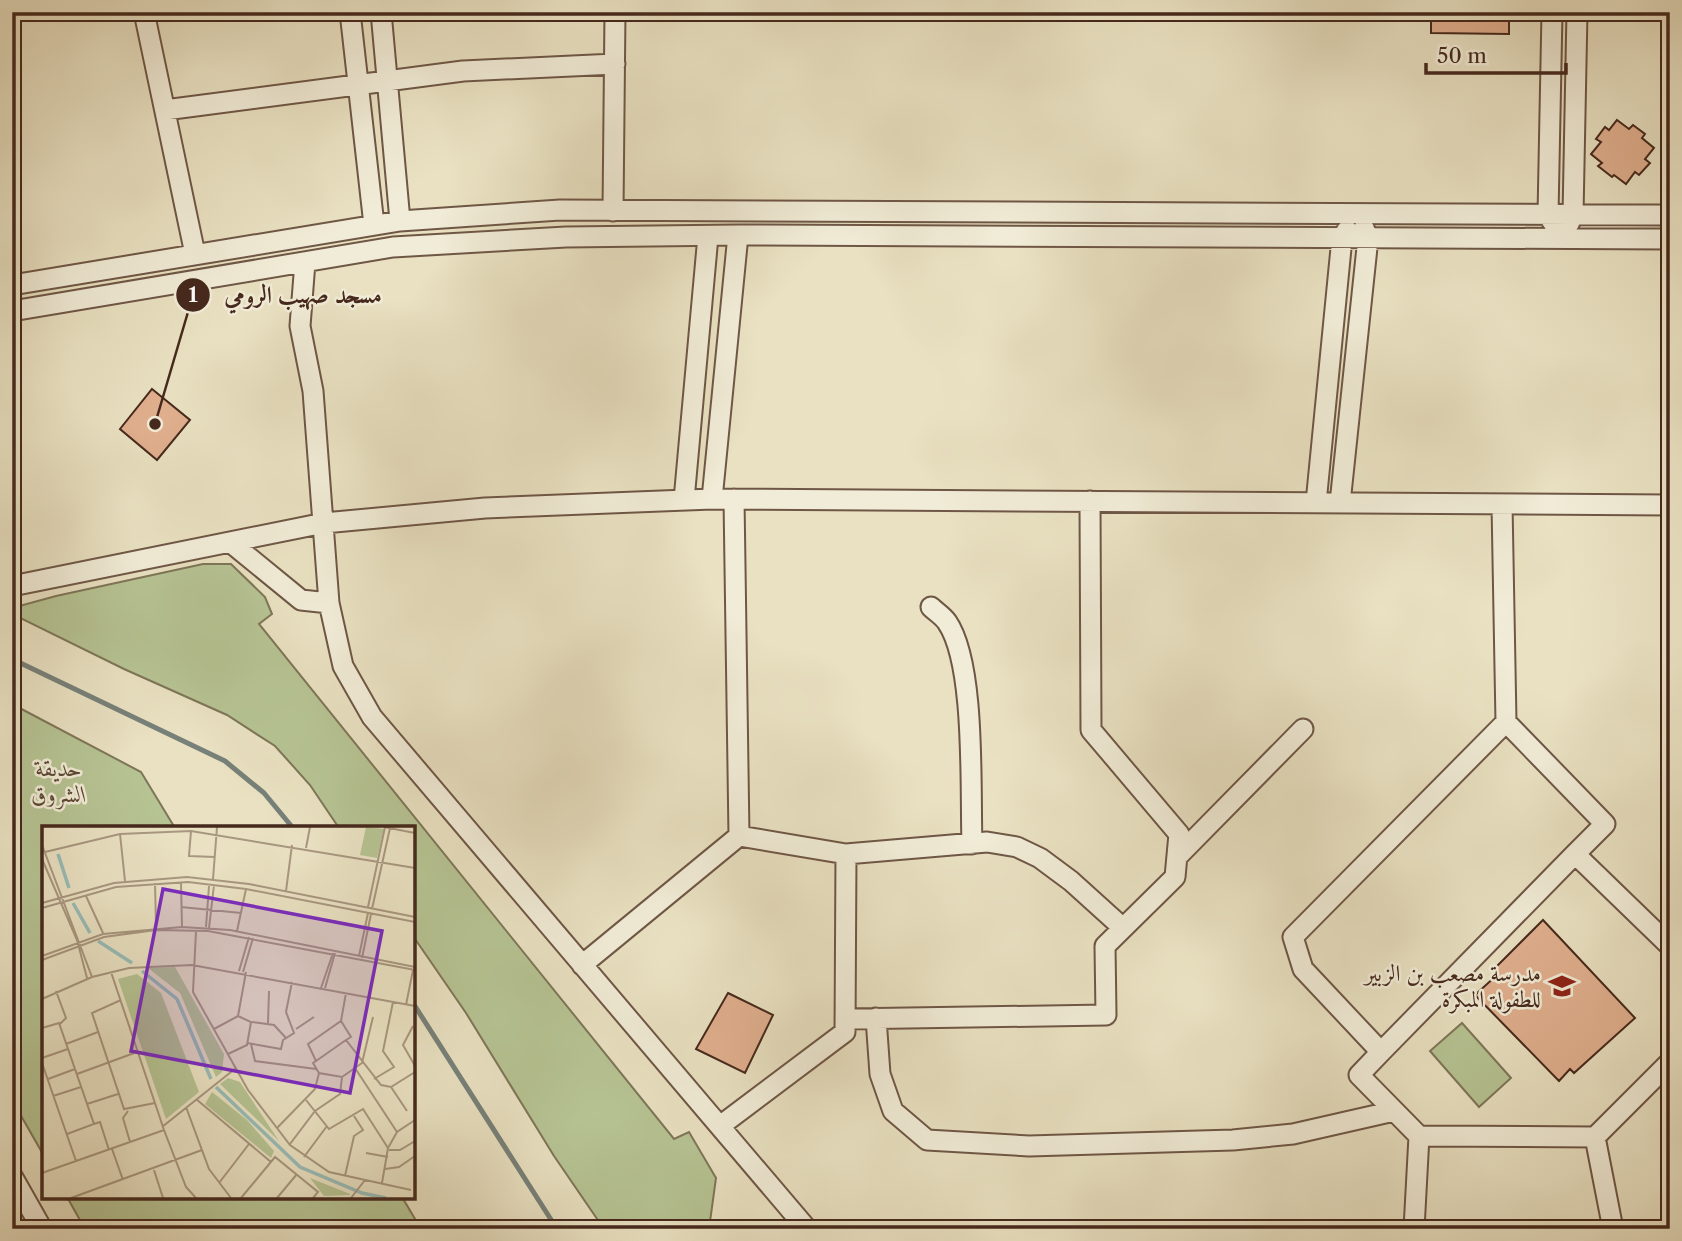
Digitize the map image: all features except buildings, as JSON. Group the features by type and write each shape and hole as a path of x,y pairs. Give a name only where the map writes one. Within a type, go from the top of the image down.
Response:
{"street":[{"path":"144,12 195,254"},
{"path":"350,12 374,225"},
{"path":"381,12 400,221"},
{"path":"612,211 615,12"},
{"path":"1552,12 1548,215 1563,238"},
{"path":"1563,238 1573,215 1577,12"},
{"path":"165,110 463,71 615,64"},
{"path":"12,285 400,221 560,210 1670,215"},
{"path":"1316,503 1342,238 1358,214"},
{"path":"1340,503 1368,238 1358,214"},
{"path":"712,499 738,235"},
{"path":"12,311 393,247 566,237 738,235 1670,239"},
{"path":"684,499 708,236"},
{"path":"305,262 300,326 313,391 329,603 343,666 372,717 720,1126 796,1225"},
{"path":"12,586 324,523 485,508 684,499 1670,505"},
{"path":"734,499 739,836"},
{"path":"845,1019 1106,1015 1105,946 1175,877 1178,834 1091,730 1090,501"},
{"path":"1502,504 1506,722 1605,824 1359,1075 1419,1136 1595,1137 1670,1062"},
{"path":"230,542 301,600 329,603"},
{"path":"931,607 947,621 962,659 969,724 972,844"},
{"path":"1381,1052 1303,969 1293,937 1506,722"},
{"path":"1177,857 1303,729"},
{"path":"582,965 739,836 846,854 987,842 1017,847 1040,858 1071,881 1123,928"},
{"path":"720,1126 845,1032 846,854"},
{"path":"1575,854 1670,946"},
{"path":"876,1018 880,1074 893,1111 927,1140 1029,1146 1233,1140 1293,1134 1394,1111"},
{"path":"1414,1229 1419,1136"},
{"path":"1595,1137 1614,1229"},
{"path":"12,1176 42,1229"}],"green space":[{"path":"203,564 231,564 265,597 272,614 259,624 674,1139 689,1132 716,1178 709,1229 604,1229 554,1156 466,1013 415,939 415,826 338,826 310,785 275,746 227,715 124,669 12,614 12,608"},
{"name":"حديقة الشروق","path":"12,704 141,772 174,826 42,826 42,1152 12,1100"},
{"path":"1462,1023 1511,1078 1479,1107 1430,1051"},
{"path":"68,1199 403,1199 421,1229 85,1229"}],"waterway":[{"path":"12,659 225,761 264,793 291,826"},
{"path":"415,1006 557,1229"}],"place":[{"name":"مسجد صهيب الرومي","path":"155,424"},
{"name":"مدرسة مصعب بن الزبير للطفولة المبكرة","path":"1562,986"}]}
